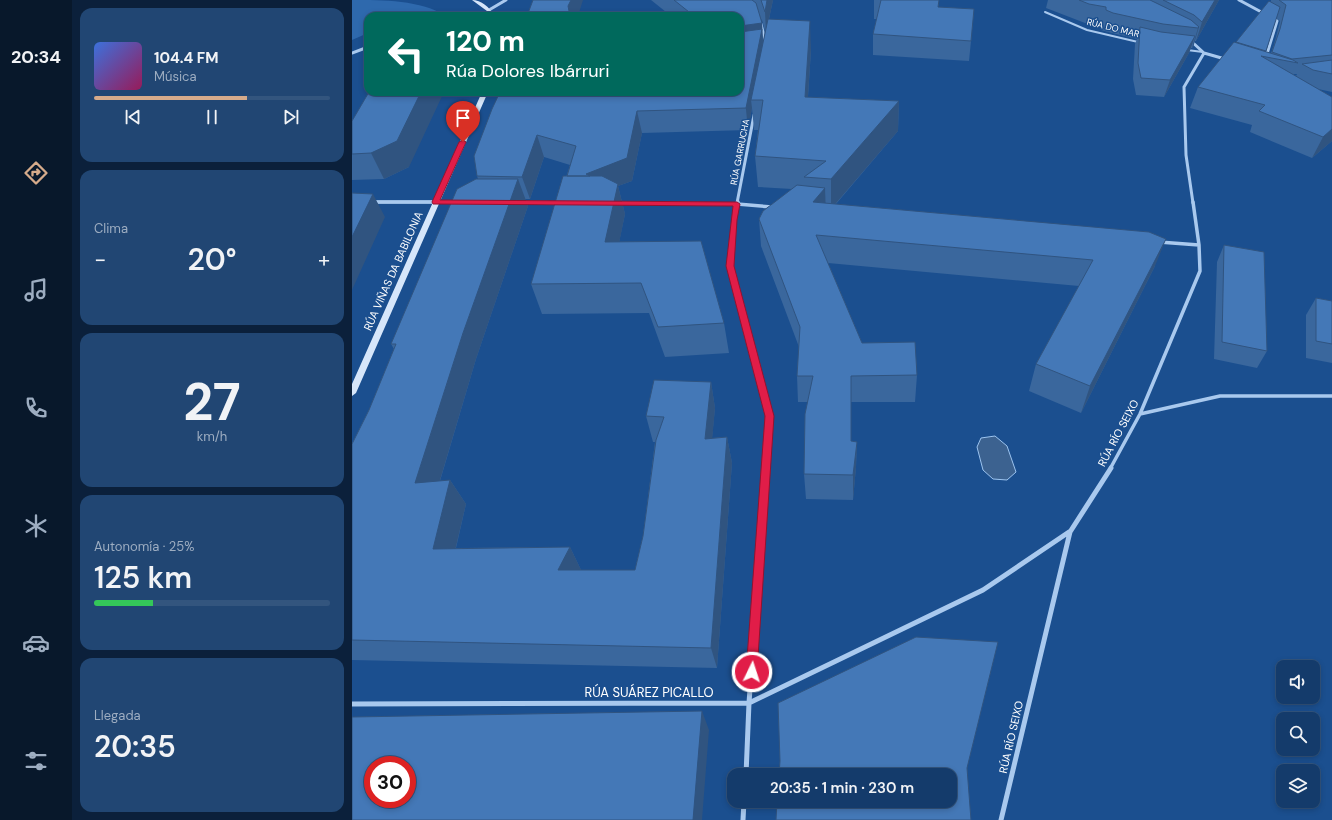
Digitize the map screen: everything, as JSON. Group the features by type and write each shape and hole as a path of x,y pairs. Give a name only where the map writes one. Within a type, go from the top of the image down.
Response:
{"main road":[{"path":"474,0 489,10"},
{"name":"RÚA VIÑAS DA BABILONIA","path":"352,393 435,202 483,96"}],"street":[{"path":"489,10 506,0"},
{"path":"1239,0 1277,21 1264,64"},
{"path":"760,22 767,47"},
{"path":"1186,37 1204,52 1232,62"},
{"path":"352,53 364,48"},
{"name":"RÚA RÍO SEIXO","path":"1000,820 1070,532 1106,477 1140,414 1200,271 1199,245 1186,155 1184,87 1204,52"},
{"name":"RÚA GARRUCHA","path":"746,768 749,703 770,416 730,266 734,220 754,114"},
{"path":"367,203 463,202"},
{"path":"516,202 564,203"},
{"path":"611,203 737,204 775,208"},
{"path":"1158,242 1199,245"},
{"path":"1140,414 1220,396 1332,396"},
{"name":"RÚA SUÁREZ PICALLO","path":"352,704 749,703 983,590 1070,532"},
{"path":"743,820 744,808"}],"lane":[{"name":"RÚA DO MAR","path":"1045,12 1087,30 1141,42"},
{"path":"1180,49 1204,52"}],"shaded area":[{"path":"352,0 401,2 425,7 438,12 364,12 364,35 352,40"},
{"path":"995,436 1007,446 1016,472 1007,480 993,479 983,470 977,447 981,438"}],"building":[{"path":"533,0 571,0 568,6 569,12 528,12"},
{"path":"674,0 752,0 756,3 762,23 744,25 744,12 689,12"},
{"path":"761,0 767,0 765,12"},
{"path":"881,0 939,0 938,7 974,9 971,41 873,34"},
{"path":"1079,0 1150,0 1191,20 1199,27 1163,24 1113,13 1106,10 1106,7 1089,4"},
{"path":"1163,0 1215,0 1202,22 1194,15"},
{"path":"1279,0 1332,0 1332,55 1292,59 1272,52 1286,5"},
{"path":"1269,1 1280,7 1266,51 1236,42"},
{"path":"768,19 810,21 805,97 899,101 831,179 804,177 826,161 755,156 763,100 751,100"},
{"path":"1140,27 1161,32 1195,36 1170,80 1141,78 1138,63"},
{"path":"762,29 746,108 637,111 627,158 586,174 590,176 567,176 576,146 537,135 522,177 477,176 474,156 498,96 744,96 744,31"},
{"path":"1234,42 1293,60 1298,63 1261,56 1332,97 1332,129 1323,137 1259,111 1265,105 1198,87"},
{"path":"1332,60 1332,74 1313,70 1302,64"},
{"path":"367,96 419,96 397,141 371,153 352,154 352,121"},
{"path":"563,176 602,176 618,184 605,242 701,241 724,323 658,327 641,283 531,284"},
{"path":"476,179 518,179 463,333 415,483 450,480 433,549 570,547 558,570 635,570 643,536 656,440 664,417 646,416 654,380 711,382 705,439 727,437 711,648 352,640 352,444 369,410 396,344 391,344 457,189"},
{"path":"797,185 825,188 813,202 1149,232 1166,239 1090,386 1036,364 1093,260 816,235 862,343 915,342 917,375 851,376 851,441 857,442 853,475 804,474 805,414 813,376 797,376 800,327 759,219 763,211"},
{"path":"352,193 373,194 352,237"},
{"path":"1224,245 1264,252 1267,351 1222,342"},
{"path":"1316,298 1332,301 1332,344 1316,341"},
{"path":"916,637 998,642 967,768 971,820 776,820 777,808 957,808 957,768 780,768 778,703"},
{"path":"702,711 693,820 352,820 352,717"}],"route":[{"path":"463,142 435,202 737,204 730,266 770,416 752,672"}]}
